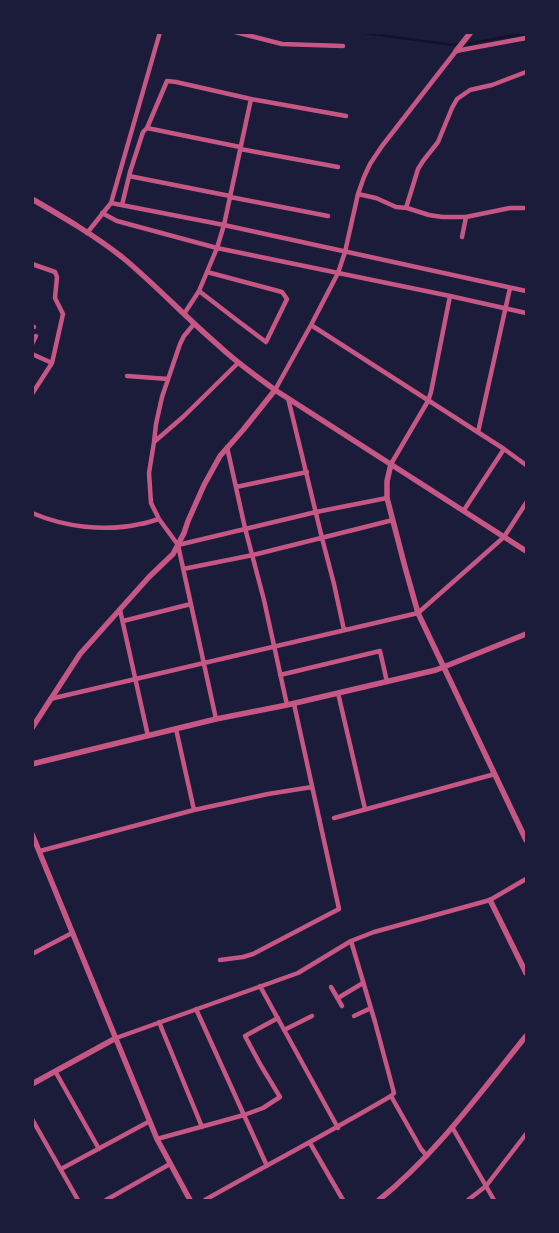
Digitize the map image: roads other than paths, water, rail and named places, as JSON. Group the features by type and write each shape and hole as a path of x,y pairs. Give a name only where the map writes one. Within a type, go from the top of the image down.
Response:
{"street":[{"path":"87,233 111,203 160,32"},
{"path":"235,32 282,44 343,46"},
{"path":"32,728 80,654 149,578 168,560 178,545 212,469 227,447 275,390 338,274 358,194 374,158 470,32"},
{"path":"456,52 526,38"},
{"path":"406,208 418,169 438,142 457,99 470,90 492,85 526,72"},
{"path":"122,206 143,132 147,128 166,81 346,116"},
{"path":"184,314 199,291 224,226 251,99"},
{"path":"147,128 338,167"},
{"path":"129,176 328,216"},
{"path":"358,194 376,198 396,207 436,217 466,217 510,208 526,208"},
{"path":"32,198 120,256 144,275 194,324 238,363 275,390 526,551"},
{"path":"111,203 526,291"},
{"path":"102,213 117,221 217,248 526,313"},
{"path":"462,237 466,217"},
{"path":"32,264 55,272 57,277 55,298 63,314 52,363 32,394"},
{"path":"454,275 456,268"},
{"path":"199,291 266,342 287,299 282,292 207,272"},
{"path":"478,432 510,288"},
{"path":"450,296 431,392 428,401 391,464 386,481 388,498 418,612 526,840"},
{"path":"194,324 180,344 168,379 156,424 149,473 151,503 159,519 178,545 216,720"},
{"path":"311,325 526,465"},
{"path":"32,344 36,336"},
{"path":"32,354 52,363"},
{"path":"154,442 183,417 238,363"},
{"path":"126,376 168,379"},
{"path":"288,398 344,630"},
{"path":"220,960 253,954 339,909 312,787 280,674 227,447"},
{"path":"464,510 504,449"},
{"path":"236,487 306,472"},
{"path":"178,545 316,512 388,498"},
{"path":"50,699 418,612 504,538 526,503"},
{"path":"32,513 62,523 101,527 122,527 159,519"},
{"path":"182,569 253,555 393,520"},
{"path":"123,621 191,604"},
{"path":"120,610 148,736"},
{"path":"32,764 444,668 526,634"},
{"path":"280,674 380,651 387,682"},
{"path":"338,693 365,809"},
{"path":"176,729 194,810"},
{"path":"334,818 495,774"},
{"path":"40,851 194,810 268,794 312,787"},
{"path":"32,834 157,1139 190,1200"},
{"path":"32,1084 116,1038 298,973 351,942 374,932 490,900 526,879"},
{"path":"490,900 526,973"},
{"path":"32,954 72,932"},
{"path":"205,1200 338,1128 394,1093 351,942"},
{"path":"338,998 363,983"},
{"path":"260,986 338,1128"},
{"path":"331,987 342,1006"},
{"path":"354,1016 371,1008"},
{"path":"196,1009 266,1166"},
{"path":"284,1030 312,1016"},
{"path":"157,1139 244,1115 263,1108 280,1098 245,1036 278,1018"},
{"path":"158,1022 202,1127"},
{"path":"379,1200 427,1156 526,1036"},
{"path":"55,1072 99,1149"},
{"path":"391,1096 421,1149 427,1156"},
{"path":"32,1119 78,1200"},
{"path":"61,1169 150,1121"},
{"path":"452,1127 494,1200"},
{"path":"468,1200 486,1186 526,1134"},
{"path":"310,1143 342,1200"},
{"path":"106,1200 170,1164"}],"waterway":[{"path":"365,33 453,45 526,33"}]}
